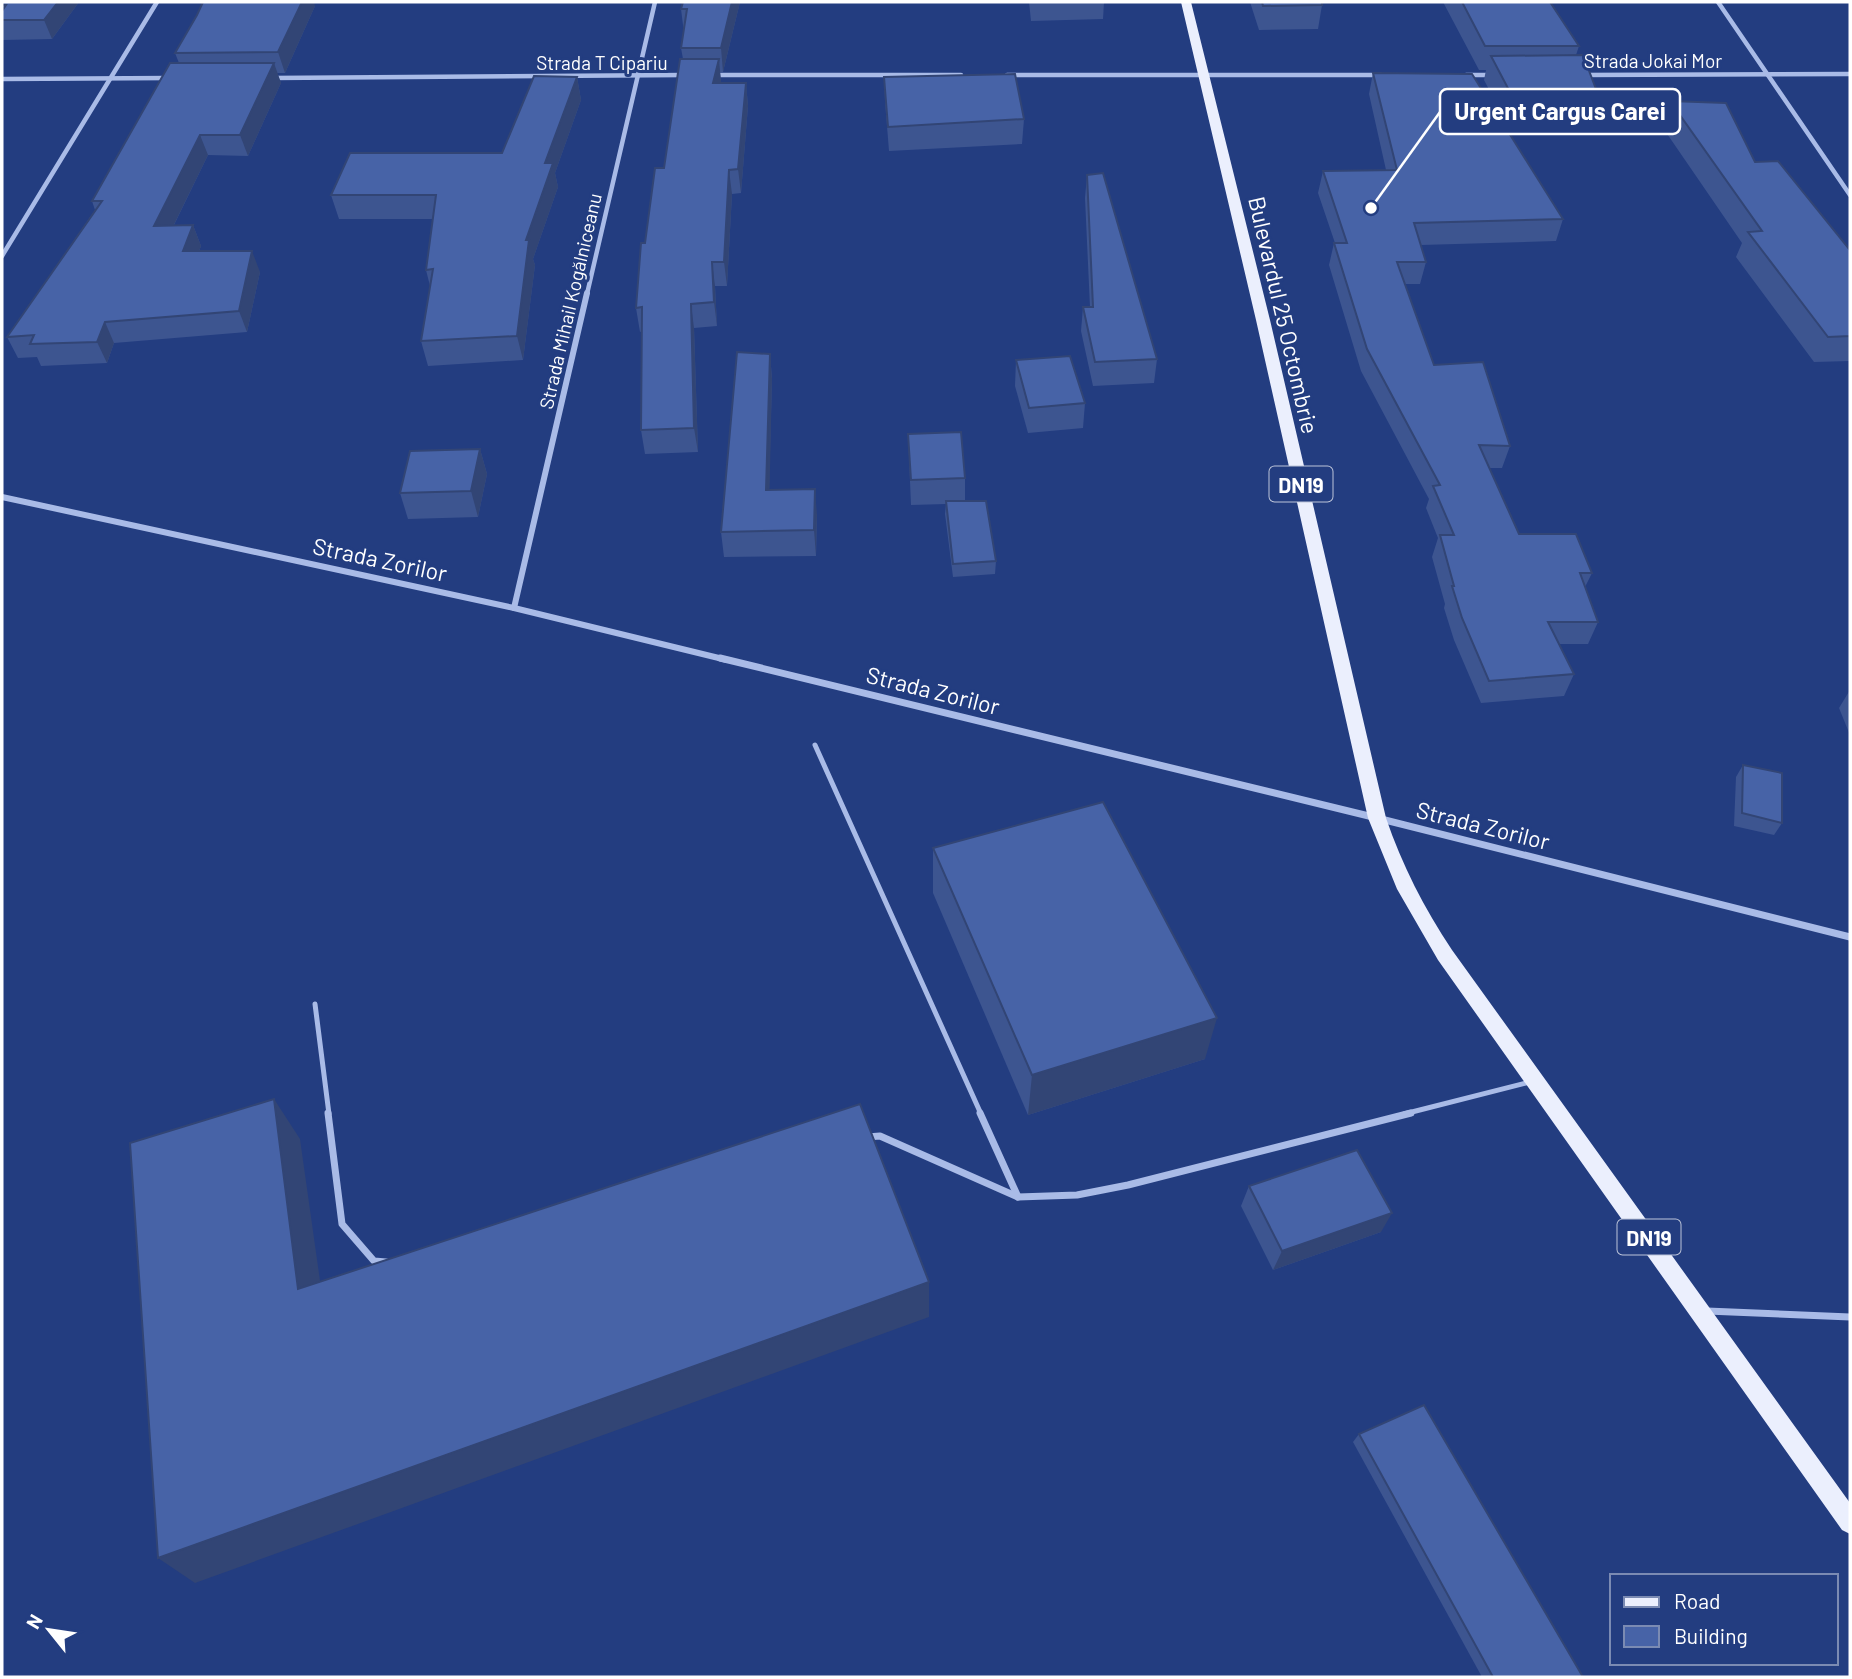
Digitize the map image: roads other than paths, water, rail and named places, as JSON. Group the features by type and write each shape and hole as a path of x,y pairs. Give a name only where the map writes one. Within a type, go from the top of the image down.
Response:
{"main road":[{"name":"Bulevardul 25 Octombrie","path":"1186,2 1263,320 1377,818 1391,861 1413,906 1445,955 1537,1080"},
{"name":"DN19","path":"1537,1080 1850,1522"}],"street":[{"path":"2,256 157,2"},
{"name":"Strada Mihail Kogălniceanu","path":"514,607 655,2"},
{"path":"1718,2 1770,74 1850,195"},
{"name":"Strada Jokai Mor","path":"1576,75 1850,74"},
{"name":"Strada T Cipariu","path":"264,78 695,75"},
{"path":"709,75 970,75"},
{"path":"997,75 1383,75"},
{"path":"1452,75 1493,75"},
{"path":"2,79 181,78"},
{"name":"Strada Zorilor","path":"2,496 514,607 1377,818 1850,937"}],"lane":[{"path":"815,745 1018,1197"},
{"path":"315,1004 342,1224 373,1261 400,1262"},
{"path":"853,1139 880,1136 1018,1197 1077,1195 1128,1185 1537,1080"},
{"path":"1702,1311 1850,1317"}],"place":[{"name":"Urgent Cargus Carei","path":"1371,208"}]}
